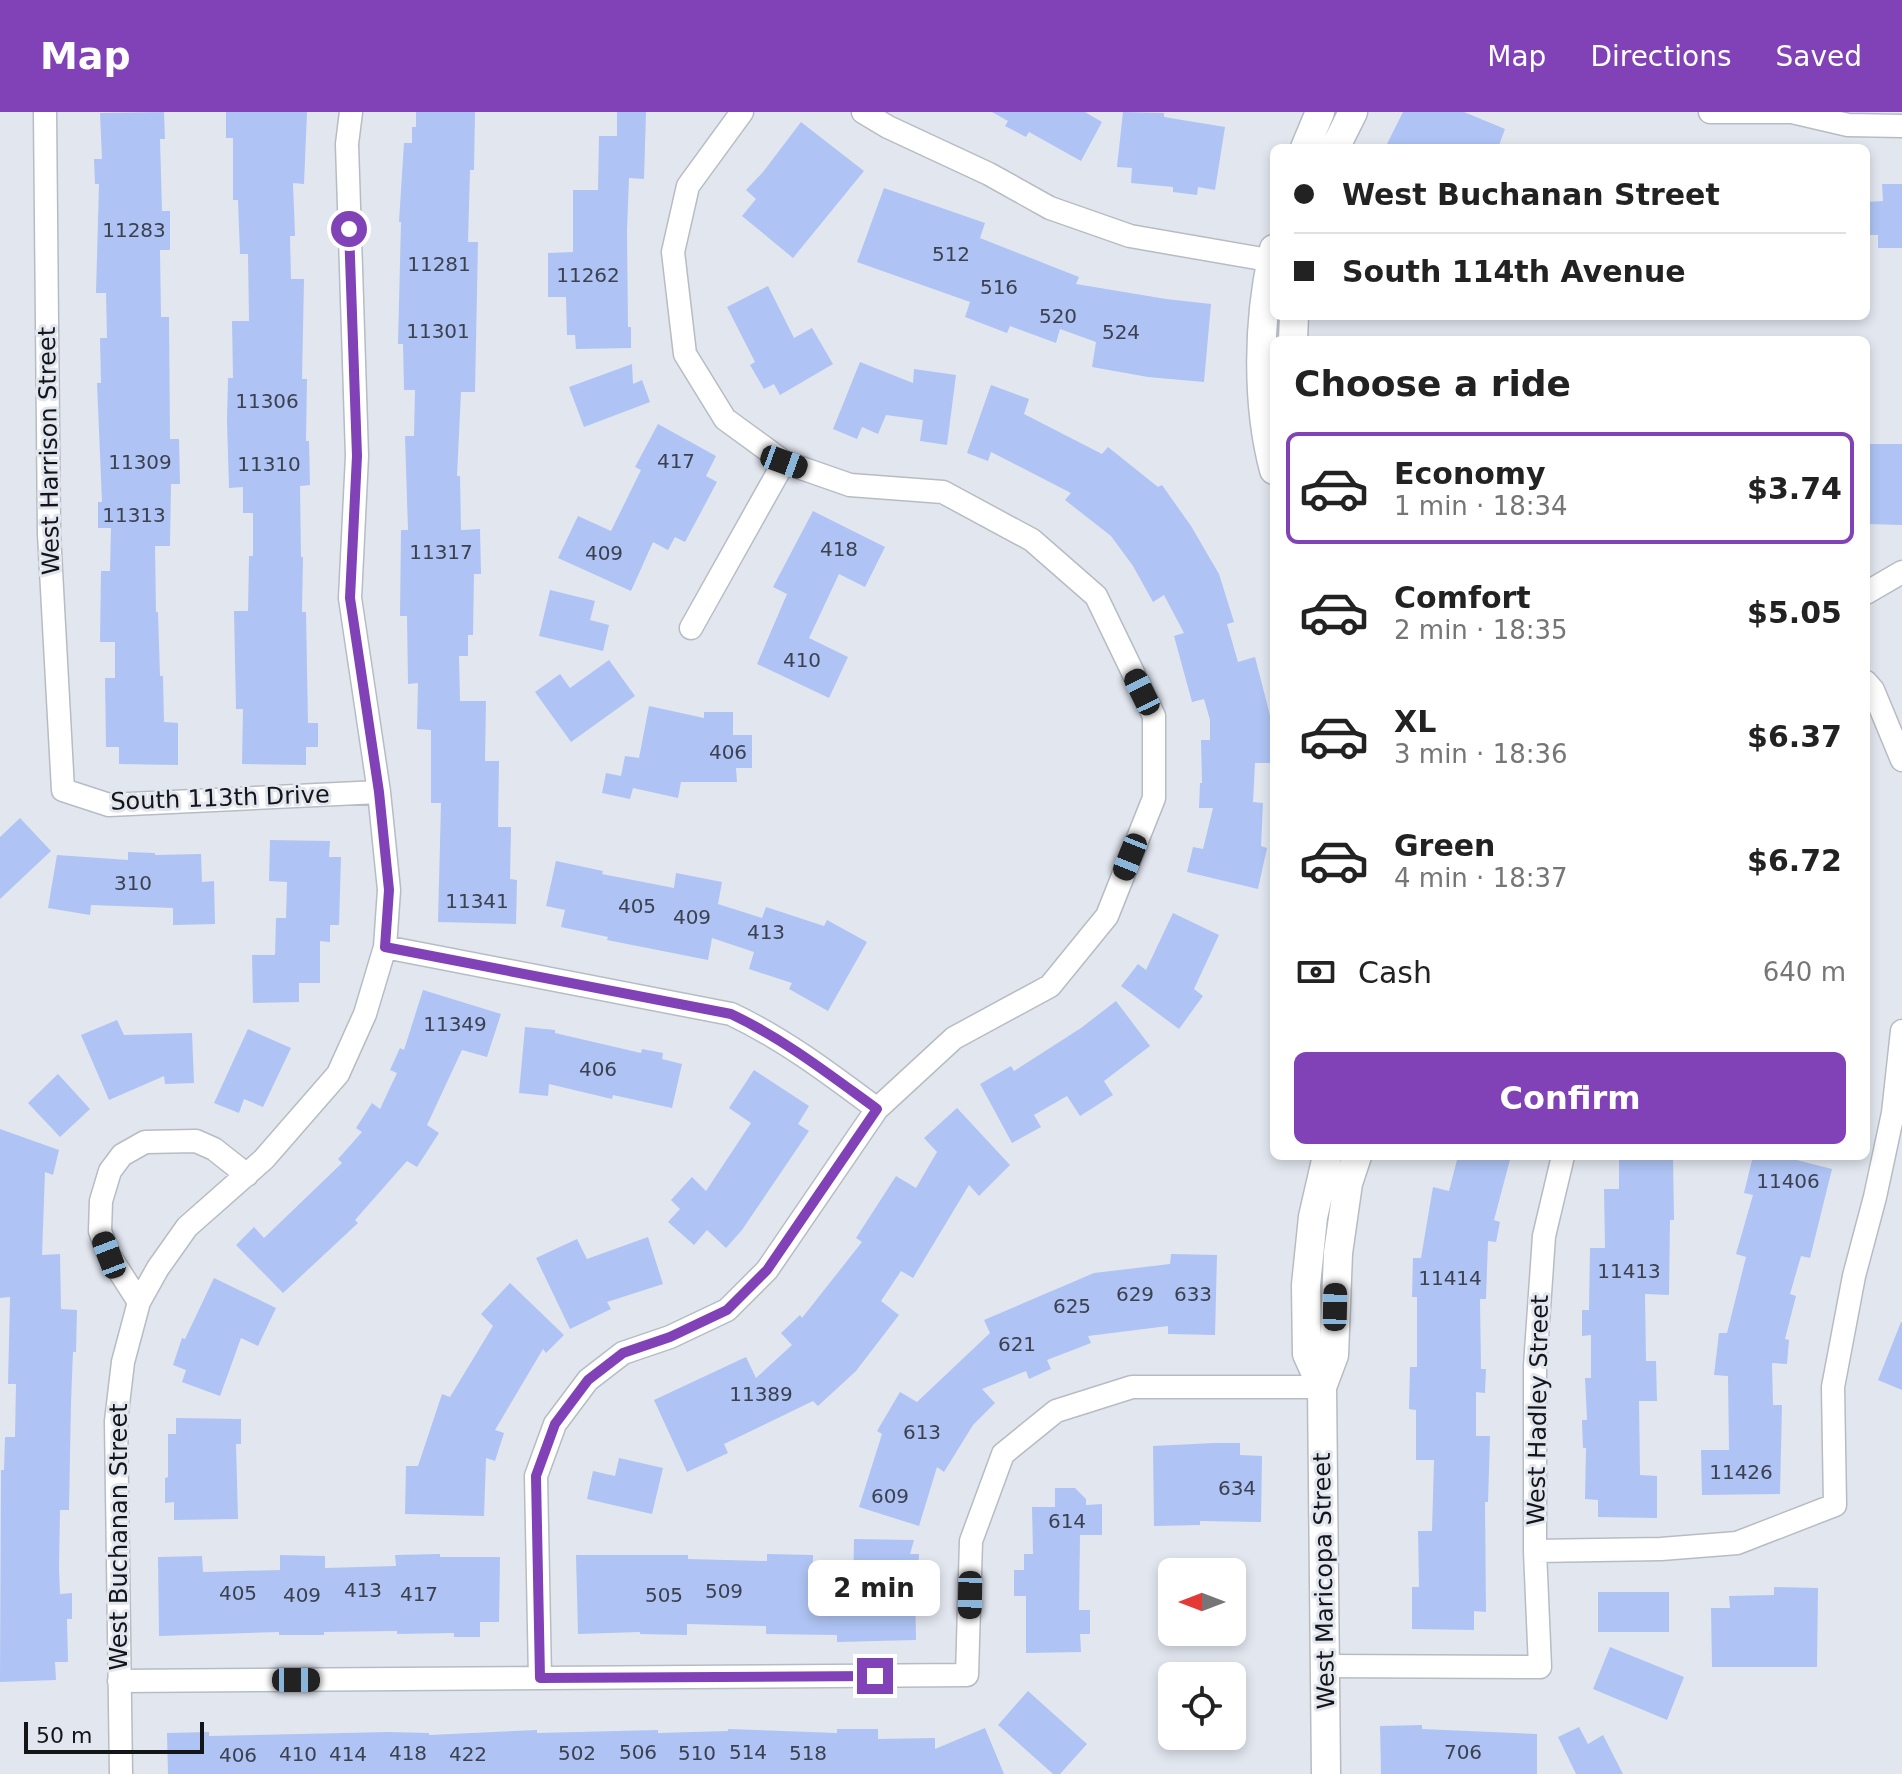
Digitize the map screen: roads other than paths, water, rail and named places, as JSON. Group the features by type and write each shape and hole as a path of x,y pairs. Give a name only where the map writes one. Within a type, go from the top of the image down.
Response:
{"street":[{"name":"West Harrison Street","path":"45,112 49,534 63,790"},
{"name":"West Buchanan Street","path":"121,1774 116,1421 123,1362 139,1302 187,1227 264,1159 338,1074 365,1014 385,947 389,890 379,792 350,598 357,456 347,144 351,112"},
{"path":"540,1678 536,1476 555,1424 588,1380 623,1353 670,1337 727,1310 767,1270 877,1109 954,1038 1050,986 1107,916 1154,798 1154,716 1096,596 1032,540 943,492 850,485 784,462 725,419 685,354 673,252 688,186 742,112"},
{"path":"863,112 1050,208 1130,236 1270,257"},
{"path":"1307,144 1320,112"},
{"path":"1337,144 1353,112"},
{"path":"1710,112 1792,112 1848,125 1902,126"},
{"path":"1270,271 1264,300 1262,342 1264,411 1270,446"},
{"path":"691,628 784,462"},
{"path":"1870,591 1902,572"},
{"path":"1870,686 1902,760"},
{"name":"South 113th Drive","path":"63,790 109,805 379,792"},
{"path":"385,947 731,1014 763,1029 799,1052 877,1109"},
{"path":"1535,1551 1661,1549 1737,1543 1835,1505 1833,1387 1854,1276 1893,1113 1902,1031"},
{"path":"139,1302 109,1255 100,1231 101,1201 110,1171 122,1155 145,1142 196,1141 214,1149 247,1175"},
{"name":"West Maricopa Street","path":"1322,1387 1307,1354 1306,1285 1313,1217 1326,1160"},
{"name":"West Maricopa Street","path":"1326,1774 1322,1387 1334,1355 1338,1253 1348,1183 1356,1160"},
{"name":"West Hadley Street","path":"1325,1666 1540,1667 1535,1551 1535,1366 1544,1236 1562,1160"},
{"path":"119,1681 967,1675 971,1541 1003,1454 1045,1419 1056,1411 1132,1387 1322,1387"}]}
